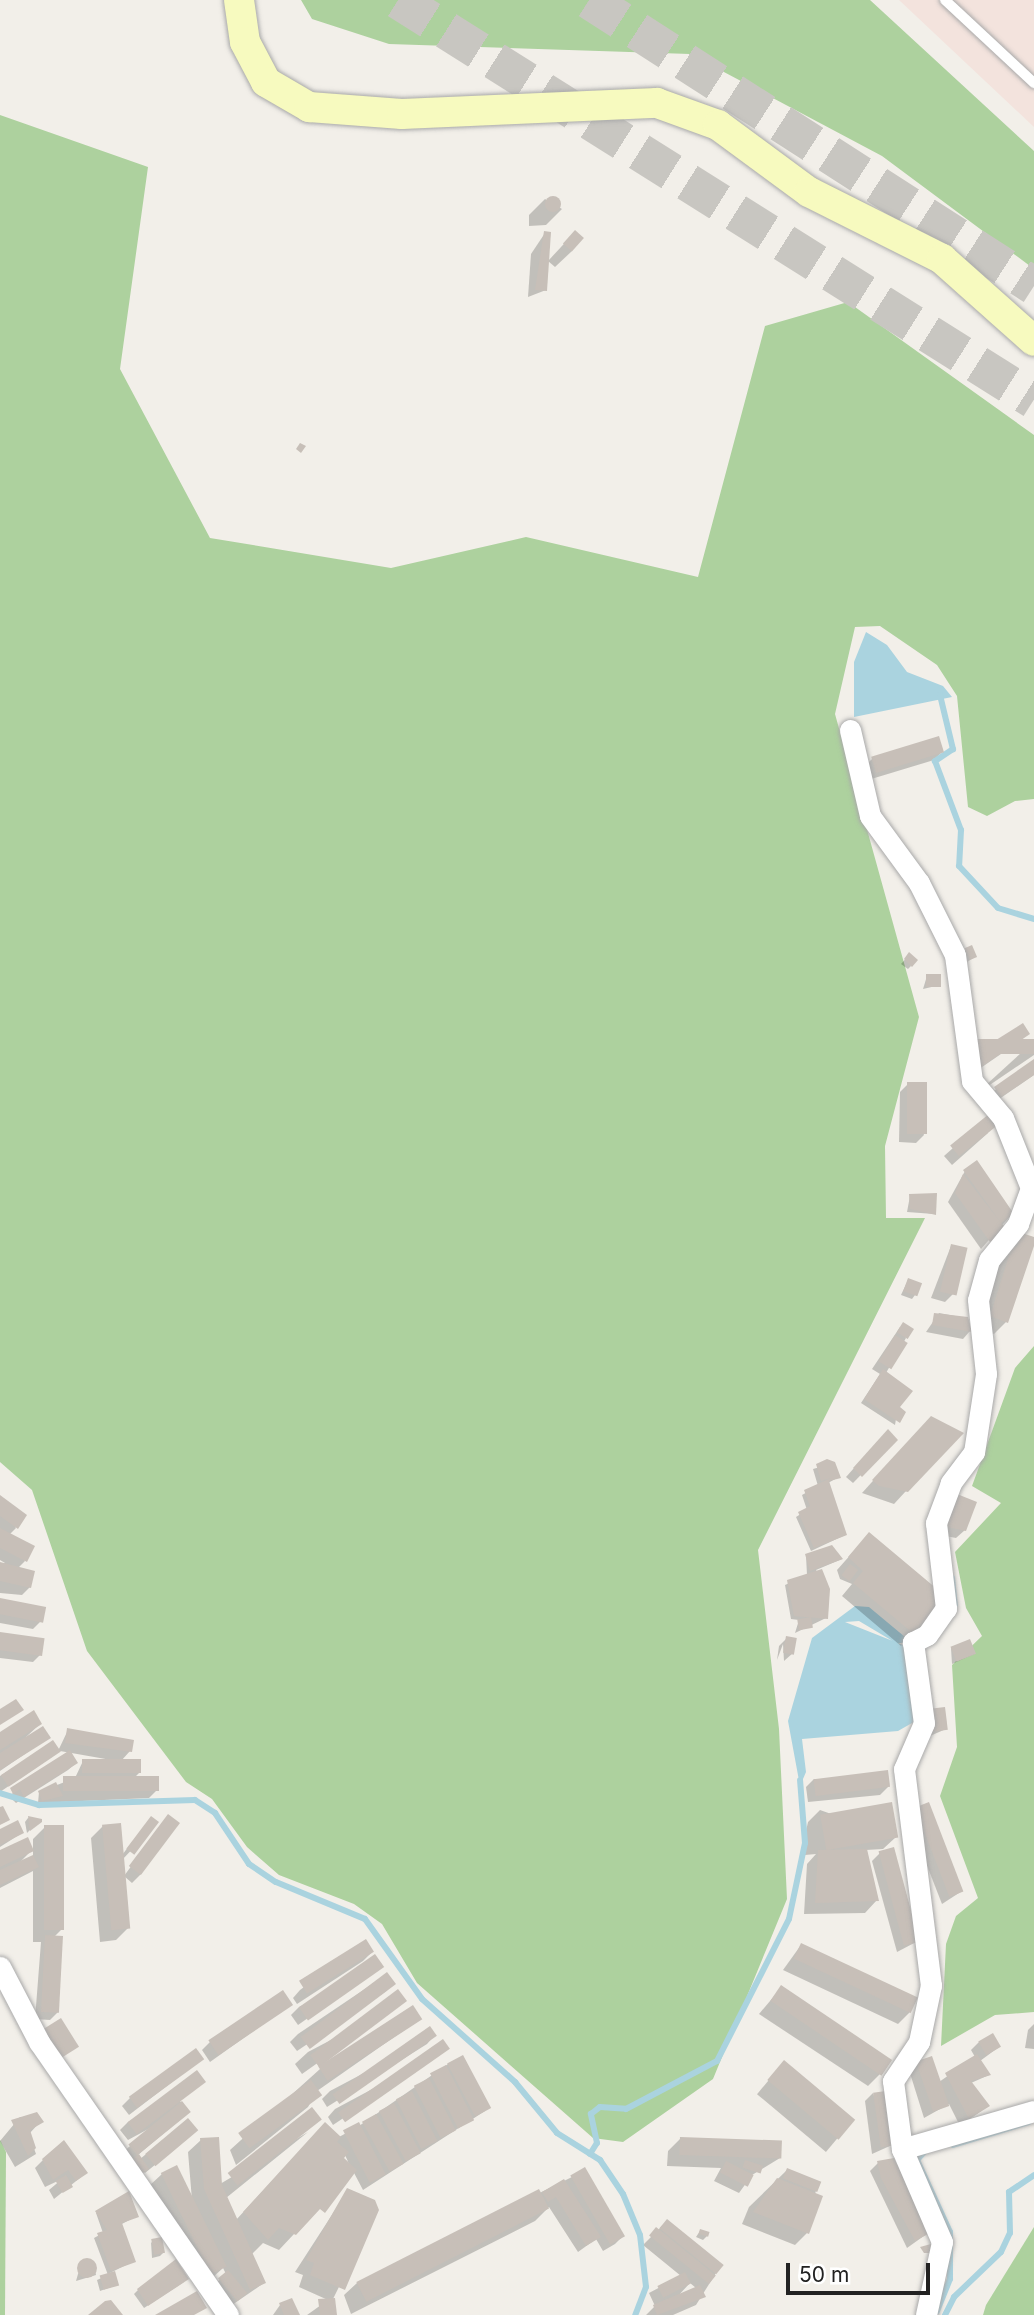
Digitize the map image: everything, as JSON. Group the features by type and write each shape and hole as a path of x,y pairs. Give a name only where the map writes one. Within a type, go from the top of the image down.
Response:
{"street":[{"path":"239,0 245,42 266,82 309,107 402,114 657,103 718,125 809,192 942,259 1034,341"},
{"path":"850,730 870,816 919,883 955,955 972,1081 1003,1118 1031,1188 1018,1224 989,1260 978,1300 986,1374 974,1452 951,1483 936,1523 946,1608 913,1642 924,1723 904,1769 931,1984 919,2042 893,2081 902,2150 942,2242 926,2315"},
{"path":"0,1968 39,2042 228,2315"},
{"path":"902,2150 1034,2111"}],"lane":[{"path":"945,0 1034,83"}],"shaded area":[{"path":"899,0 1034,0 1034,127"}],"green space":[{"path":"301,0 870,0 1034,151 1034,269 882,156 690,54 389,44 312,19"},
{"path":"0,115 148,167 120,369 210,538 391,568 526,537 698,577 765,326 848,302 1034,435 1034,799 1015,801 987,816 968,807 957,696 937,665 880,626 855,627 835,714 919,1017 885,1146 886,1218 925,1218 758,1550 779,1729 787,1899 713,2079 623,2142 593,2138 417,1983 382,1924 354,1904 279,1875 247,1847 212,1799 186,1782 87,1651 32,1490 0,1462"},
{"path":"1034,1346 1034,2012 995,2015 941,2046 946,1944 956,1916 978,1898 940,1796 957,1747 952,1665 982,1636 966,1608 955,1552 1001,1503 972,1486 1015,1368"},
{"path":"0,2140 6,2152 5,2315 0,2315"},
{"path":"1034,2227 1034,2315 983,2315 986,2305"}],"water":[{"path":"866,632 887,645 907,672 943,686 952,697 854,717 854,662"},
{"path":"855,1606 869,1607 905,1637 908,1643 898,1643 908,1647 919,1719 898,1731 802,1739 806,1772 800,1786 788,1721 812,1638","holes":["859,1621 892,1641 845,1622"]}],"building":[{"path":"553,196 559,198 559,210 553,212 547,210 545,204 547,198"},
{"path":"575,230 584,238 572,251 563,243"},
{"path":"544,231 551,232 547,291 535,290"},
{"path":"300,443 306,446 301,453 296,449"},
{"path":"939,736 944,752 876,773 871,757"},
{"path":"972,945 977,957 970,960 965,948"},
{"path":"909,952 918,960 912,967 904,959"},
{"path":"926,974 941,974 941,987 926,987"},
{"path":"1023,1023 1030,1034 978,1069 969,1057"},
{"path":"965,1039 1034,1039 1034,1054 965,1054"},
{"path":"1034,1059 1034,1075 1001,1097 994,1087"},
{"path":"907,1082 927,1082 927,1134 907,1134"},
{"path":"989,1114 998,1125 959,1156 950,1145"},
{"path":"977,1160 1014,1214 1001,1223 963,1170"},
{"path":"963,1174 1008,1230 990,1242 955,1193"},
{"path":"937,1193 936,1215 910,1209 909,1194"},
{"path":"1022,1233 1034,1237 1034,1246 1008,1323 990,1316 1012,1246 1017,1247"},
{"path":"951,1244 968,1248 957,1296 940,1292"},
{"path":"908,1278 922,1283 917,1296 903,1291"},
{"path":"934,1313 968,1317 972,1332 932,1325"},
{"path":"903,1322 914,1329 908,1339 897,1332"},
{"path":"895,1335 908,1343 891,1369 879,1361"},
{"path":"883,1369 913,1391 900,1407 906,1412 900,1423 864,1399"},
{"path":"931,1416 964,1433 908,1492 879,1486 872,1480"},
{"path":"888,1429 898,1440 862,1477 853,1468"},
{"path":"827,1459 835,1462 841,1478 829,1481 847,1535 814,1548 798,1512 810,1506 804,1490 831,1478 821,1481 816,1464"},
{"path":"957,1494 977,1502 966,1531 947,1527"},
{"path":"0,1495 27,1515 18,1529 0,1516"},
{"path":"0,1528 35,1546 27,1562 0,1548"},
{"path":"869,1532 937,1589 937,1611 915,1635 853,1583 863,1571 848,1557"},
{"path":"832,1545 843,1559 810,1571 805,1554"},
{"path":"0,1562 35,1571 31,1588 0,1581"},
{"path":"850,1564 858,1570 850,1581 842,1575"},
{"path":"822,1569 830,1589 828,1619 794,1616 787,1580"},
{"path":"0,1598 46,1607 43,1623 0,1614"},
{"path":"811,1617 813,1628 799,1630 797,1619"},
{"path":"0,1632 45,1638 42,1656 0,1650"},
{"path":"786,1636 797,1638 794,1655 783,1653"},
{"path":"970,1639 976,1654 957,1662 951,1647"},
{"path":"16,1699 24,1710 0,1725 0,1709"},
{"path":"945,1707 948,1730 931,1732 928,1709"},
{"path":"34,1710 42,1724 0,1750 0,1732"},
{"path":"43,1726 51,1738 0,1770 0,1753"},
{"path":"67,1728 134,1740 132,1752 65,1743"},
{"path":"53,1740 61,1752 9,1787 1,1775"},
{"path":"70,1750 78,1763 24,1797 20,1789 13,1794 10,1788"},
{"path":"82,1759 141,1759 141,1773 82,1773"},
{"path":"888,1770 890,1787 816,1796 814,1779"},
{"path":"63,1776 159,1776 159,1791 63,1791"},
{"path":"56,1782 63,1796 42,1801 38,1791"},
{"path":"892,1802 898,1837 826,1850 820,1815"},
{"path":"929,1802 963,1892 949,1897 915,1807"},
{"path":"3,1806 10,1820 0,1825 0,1807"},
{"path":"168,1814 180,1823 141,1875 129,1866"},
{"path":"28,1816 42,1819 42,1822 30,1831"},
{"path":"151,1816 159,1822 134,1855 126,1849"},
{"path":"18,1820 24,1833 0,1845 0,1829"},
{"path":"121,1823 130,1929 111,1930 102,1825"},
{"path":"44,1825 64,1825 64,1930 44,1930"},
{"path":"28,1837 34,1851 0,1867 0,1850"},
{"path":"894,1847 919,1942 904,1946 879,1851"},
{"path":"867,1849 879,1901 815,1903 818,1850"},
{"path":"33,1855 39,1867 0,1885 0,1870"},
{"path":"45,1935 63,1936 59,2013 41,2012"},
{"path":"366,1939 374,1952 307,1994 299,1981"},
{"path":"801,1943 918,1998 911,2013 794,1958"},
{"path":"375,1954 384,1967 308,2020 299,2007"},
{"path":"387,1972 396,1984 310,2049 301,2037"},
{"path":"781,1985 892,2060 881,2076 770,2001"},
{"path":"398,1989 407,2001 319,2067 310,2055"},
{"path":"283,1990 293,2005 218,2055 208,2040"},
{"path":"413,2005 422,2019 327,2081 318,2067"},
{"path":"61,2018 79,2047 60,2058 42,2030"},
{"path":"430,2026 437,2036 339,2104 333,2094"},
{"path":"993,2033 1001,2047 986,2055 978,2042"},
{"path":"443,2039 450,2049 345,2122 338,2112"},
{"path":"196,2048 204,2059 137,2108 129,2097"},
{"path":"977,2054 991,2075 971,2081 990,2106 969,2119 945,2073"},
{"path":"463,2055 491,2108 475,2116 447,2063"},
{"path":"932,2056 949,2106 933,2112 916,2062"},
{"path":"784,2060 855,2120 839,2140 767,2080"},
{"path":"446,2065 474,2120 458,2128 430,2073"},
{"path":"197,2070 206,2082 137,2134 128,2122"},
{"path":"429,2078 456,2131 441,2138 414,2086"},
{"path":"311,2080 322,2095 249,2148 238,2133"},
{"path":"412,2091 437,2141 421,2149 396,2099"},
{"path":"886,2091 894,2145 881,2147 873,2093"},
{"path":"182,2101 191,2112 137,2155 128,2144"},
{"path":"394,2103 421,2153 406,2161 379,2111"},
{"path":"312,2107 322,2120 238,2185 228,2173"},
{"path":"37,2112 44,2122 30,2130 36,2148 28,2156 11,2120"},
{"path":"376,2114 404,2164 390,2172 362,2122"},
{"path":"188,2118 198,2130 155,2166 145,2154"},
{"path":"325,2122 341,2137 337,2142 349,2152 344,2158 357,2170 325,2213 320,2209 296,2235 279,2228 268,2240 243,2212"},
{"path":"359,2122 386,2175 370,2183 343,2130"},
{"path":"219,2137 222,2185 266,2283 250,2290 204,2189 200,2138"},
{"path":"680,2137 782,2141 781,2159 679,2155"},
{"path":"64,2140 88,2173 76,2181 68,2170 53,2180 42,2159"},
{"path":"139,2154 149,2169 138,2176 128,2161"},
{"path":"894,2158 930,2233 915,2241 881,2178 877,2161"},
{"path":"745,2160 763,2166 761,2173 743,2168"},
{"path":"726,2161 754,2175 748,2187 720,2173"},
{"path":"177,2165 227,2267 210,2274 161,2173"},
{"path":"585,2167 625,2236 610,2245 570,2176"},
{"path":"787,2168 821,2182 817,2192 783,2178"},
{"path":"66,2175 73,2187 63,2193 56,2181"},
{"path":"777,2178 823,2196 809,2234 753,2212"},
{"path":"564,2179 601,2237 586,2246 556,2197 548,2202 542,2192"},
{"path":"347,2188 375,2200 379,2210 345,2290 310,2275 314,2263 306,2260"},
{"path":"539,2189 549,2209 366,2302 356,2282"},
{"path":"129,2191 139,2217 122,2223 136,2262 111,2271 97,2233 107,2230 95,2211"},
{"path":"667,2219 724,2265 716,2274 659,2228"},
{"path":"656,2227 716,2275 709,2284 649,2236"},
{"path":"700,2229 710,2232 708,2237 699,2234"},
{"path":"162,2237 165,2253 154,2255 151,2239"},
{"path":"931,2244 931,2253 924,2253 920,2247"},
{"path":"83,2258 91,2258 97,2268 91,2278 83,2278 77,2272 77,2264"},
{"path":"176,2259 189,2279 148,2306 137,2289"},
{"path":"228,2270 247,2293 237,2301 218,2278"},
{"path":"115,2271 119,2285 104,2290 100,2275"},
{"path":"685,2272 691,2284 663,2298 657,2286"},
{"path":"700,2285 706,2297 657,2315 653,2305"},
{"path":"197,2291 207,2308 194,2315 155,2315"},
{"path":"292,2298 300,2315 284,2315 279,2303"},
{"path":"335,2298 337,2315 320,2315 318,2299"},
{"path":"111,2300 123,2315 88,2315 105,2301"}],"waterway":[{"path":"940,695 953,749 935,761 961,830 959,866 998,908 1034,919"},
{"path":"952,1578 955,1605"},
{"path":"590,2154 597,2143 591,2114 600,2107 626,2109 717,2061 789,1919 805,1843 800,1780"},
{"path":"0,1793 39,1805 195,1800 215,1813 249,1864 276,1882 365,1919 422,1999 515,2082 557,2133 600,2160 623,2194 640,2235 646,2287 635,2315"},
{"path":"953,2145 1029,2122"},
{"path":"925,2151 917,2160 950,2232 950,2279 937,2312"},
{"path":"945,2315 954,2297 1001,2252 1010,2233 1009,2192 1034,2175"}],"tunnel":[{"path":"398,0 1034,400"},
{"path":"589,0 1034,286"}]}
